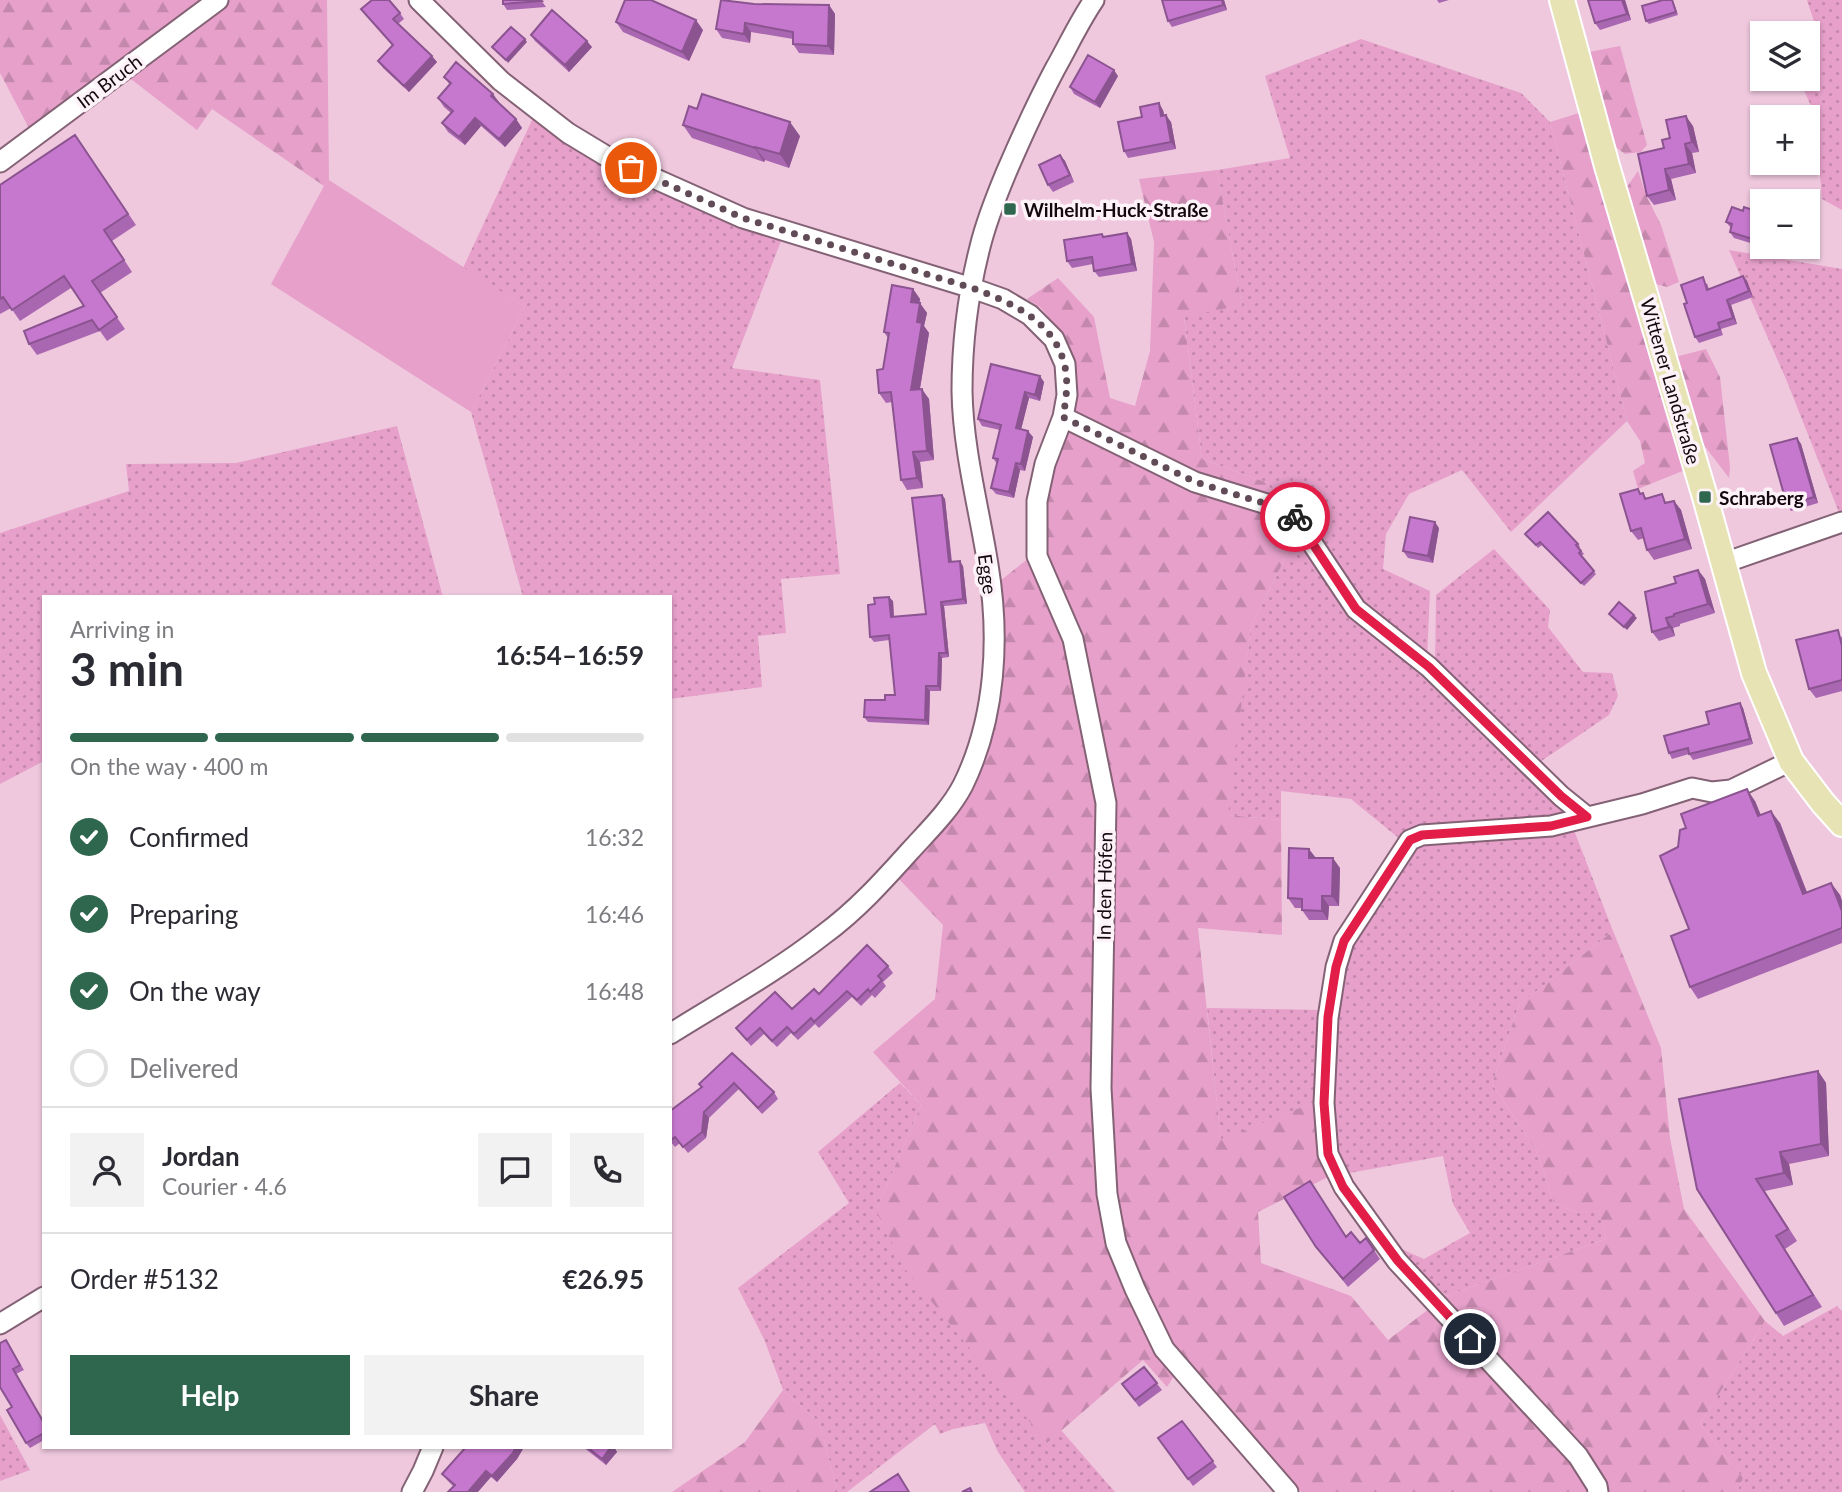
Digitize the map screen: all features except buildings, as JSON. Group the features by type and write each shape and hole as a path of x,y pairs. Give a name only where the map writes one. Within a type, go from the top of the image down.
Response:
{"main road":[{"name":"Wittener Landstraße","path":"1562,0 1607,166 1754,673 1791,761 1842,824"}],"street":[{"name":"Im Bruch","path":"0,162 218,0"},
{"path":"419,0 501,80 568,133 611,159 743,218 972,288"},
{"name":"Egge","path":"672,1033 804,950 862,902 941,816 962,787 971,767 986,715 993,652 991,589 969,457 962,393 964,346 972,288 988,220 1012,160 1038,102 1094,0"},
{"name":"In den Höfen","path":"972,288 1003,299 1030,315 1054,339 1065,364 1066,395 1063,417 1045,464 1037,501 1037,556 1073,639 1106,803 1101,1088 1107,1194 1116,1243 1164,1349 1287,1492"},
{"path":"1063,417 1195,482 1283,509 1294,516 1356,609 1429,667 1561,796 1587,817"},
{"path":"1724,563 1842,522"},
{"path":"1598,1492 1578,1456 1398,1261 1343,1187 1328,1154 1324,1103 1328,1017 1336,967 1344,941 1410,840 1422,835 1551,826 1642,804 1692,788 1712,792 1731,790 1791,761"},
{"path":"0,1324 42,1298"},
{"path":"412,1492 432,1449"}],"green space":[{"path":"0,0 204,0 31,132 0,73"},
{"path":"229,0 327,0 329,180 324,186 212,109 197,130 127,76"},
{"path":"1807,0 1842,0 1842,210 1822,199 1820,105 1811,105 1804,91 1820,91 1820,21 1814,21"},
{"path":"1361,39 1521,93 1550,122 1627,421 1511,532 1462,470 1409,494 1386,534 1383,569 1430,591 1427,659 1361,606 1276,501 1268,483 1202,459 1184,316 1242,305 1217,170 1290,158 1265,76"},
{"path":"1620,46 1647,145 1641,152 1625,154 1614,146 1589,52"},
{"path":"1579,113 1685,470 1638,489 1633,471 1645,463 1640,441 1627,421 1550,122"},
{"path":"533,118 565,144 608,168 740,228 781,241 732,368 820,380 840,574 781,579 786,633 758,636 762,687 672,699 672,595 522,595 471,412 525,307 463,268"},
{"path":"1217,170 1242,305 1184,317 1202,459 1268,483 1276,501 1299,530 1251,627 1228,815 1281,820 1282,935 1198,928 1221,1140 1319,1100 1332,1175 1258,1212 1261,1263 1351,1296 1388,1340 1446,1296 1606,1239 1598,1210 1578,1213 1554,1203 1536,1150 1492,1084 1519,1005 1613,931 1661,1048 1670,1138 1684,1209 1765,1321 1700,1424 1743,1478 1737,1492 1301,1492 1187,1364 1167,1387 1143,1360 1047,1443 905,1269 876,1211 921,1105 873,1052 935,999 943,925 899,879 957,810 989,743 1001,688 1003,620 1000,581 1030,557 1072,363 1064,337 1041,308 1027,299 1058,278 1094,317 1110,398 1135,406 1150,351 1154,242 1139,179"},
{"path":"1638,171 1661,225 1679,282 1667,287 1652,283 1624,191"},
{"path":"329,180 525,307 471,412 271,284"},
{"path":"1729,250 1750,254 1750,259 1783,259 1842,269 1842,515 1840,515 1786,379"},
{"path":"1706,349 1720,377 1729,478 1694,432 1675,357"},
{"path":"397,426 442,595 42,595 42,762 0,784 0,533 129,491 126,464 236,463"},
{"path":"1299,530 1403,655 1574,815 1401,840 1351,799 1281,791 1281,820 1227,815 1251,627"},
{"path":"1494,549 1550,610 1548,627 1583,672 1612,673 1618,696 1609,715 1537,764 1435,665 1436,595"},
{"path":"1572,825 1613,931 1519,1005 1492,1084 1536,1150 1554,1203 1578,1213 1598,1209 1606,1239 1446,1296 1392,1245 1424,1259 1470,1233 1453,1204 1443,1156 1344,1174 1333,1153 1329,1102 1335,1012 1350,942 1413,845"},
{"path":"1207,1008 1323,1010 1319,1100 1221,1141"},
{"path":"900,1083 921,1105 876,1211 1047,1443 1061,1430 1115,1492 1025,1492 998,1452 985,1423 940,1434 935,1424 847,1492 838,1492 819,1422 783,1390 764,1339 738,1288 849,1203 818,1152"},
{"path":"1837,1306 1842,1311 1842,1492 1737,1492 1743,1478 1700,1424 1765,1321 1783,1336"},
{"path":"783,1390 819,1422 838,1492 672,1492 745,1442"},
{"path":"0,1415 30,1470 0,1481"}],"way so far":[{"path":"631,168 743,218 1003,299 1030,315 1054,339 1065,364 1066,395 1063,417 1195,482 1283,509 1295,517"}],"place":[{"name":"Wilhelm-Huck-Straße","path":"1010,209"},
{"name":"Schraberg","path":"1705,497"}],"route":[{"path":"1295,517 1356,609 1429,667 1561,796 1587,817 1551,826 1422,835 1410,840 1344,941 1336,967 1328,1017 1324,1103 1328,1154 1343,1187 1398,1261 1470,1339"}]}
